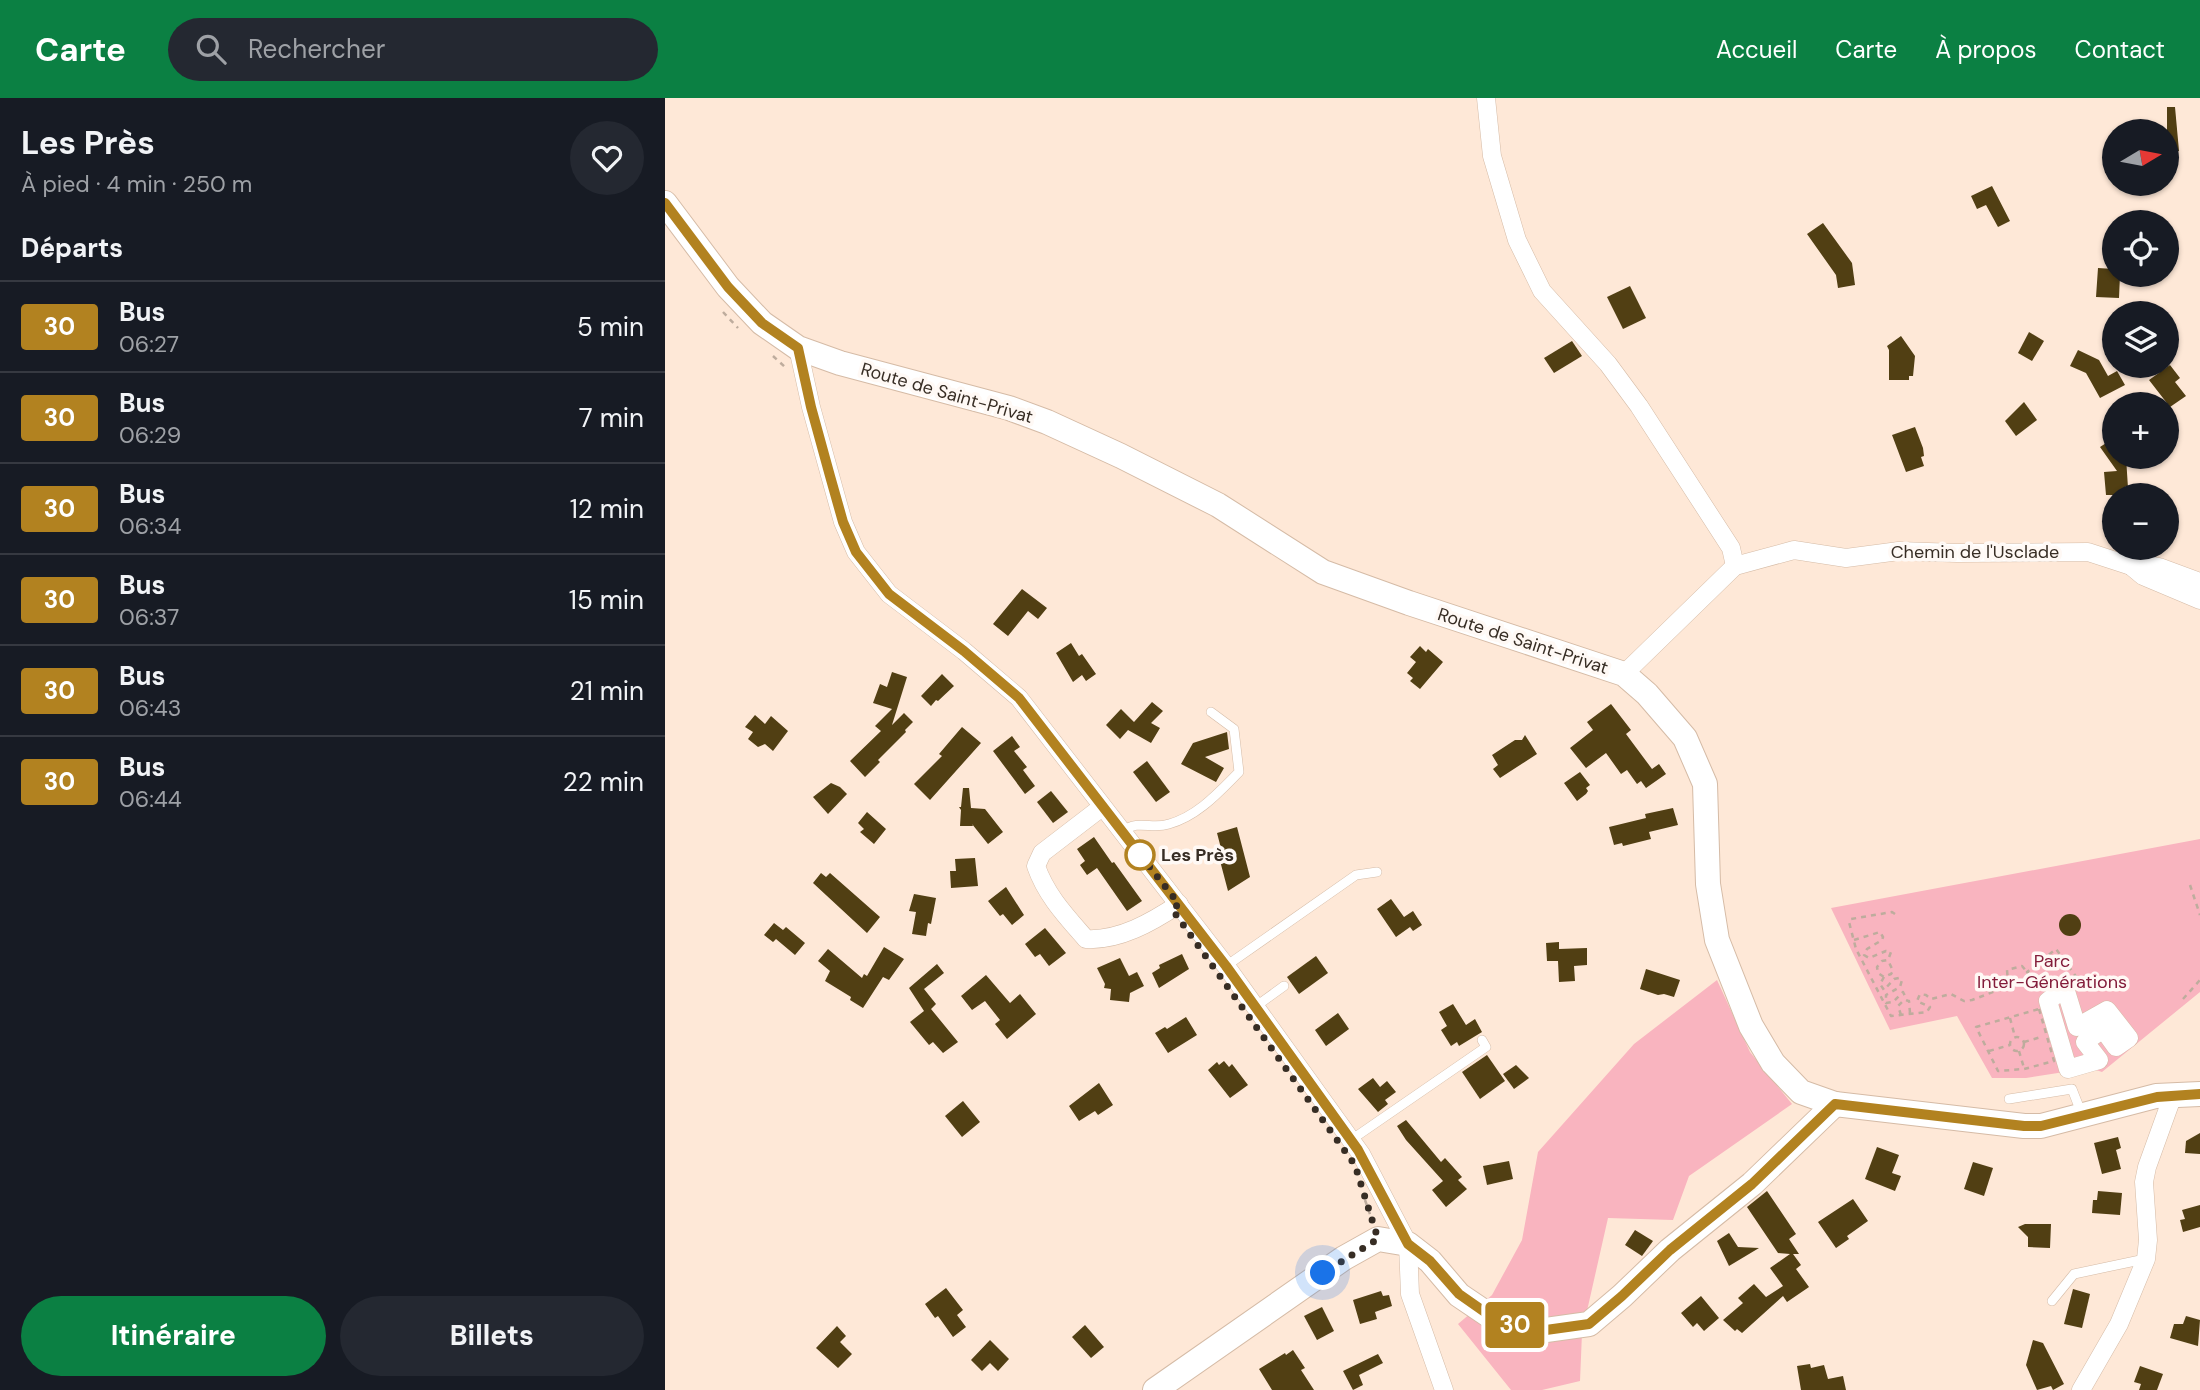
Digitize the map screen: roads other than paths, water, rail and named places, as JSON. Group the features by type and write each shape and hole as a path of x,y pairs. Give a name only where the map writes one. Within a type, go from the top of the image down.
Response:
{"street":[{"path":"1486,98 1492,156 1517,240 1542,290 1608,364 1639,406 1731,548 1735,566"},
{"name":"Route de Saint-Privat","path":"665,203 728,287 762,323 798,348 840,363 1009,408 1047,422 1218,505 1323,572 1624,674 1647,694 1685,738 1706,784 1708,884 1717,940 1751,1026 1773,1063 1801,1092 1835,1104 2024,1126 2041,1126 2157,1097 2200,1094"},
{"path":"798,348 811,407 843,522 856,552 889,594 964,651 1019,698 1226,966 1361,1154 1408,1244 1430,1261 1459,1294 1499,1322 1546,1330 1589,1324 1670,1250 1752,1184 1835,1104"},
{"name":"Chemin de l'Usclade","path":"1624,674 1735,566 1794,550 1846,558 1899,551 2088,552 2131,566 2143,564 2158,567 2200,582"},
{"path":"2131,566 2144,576 2200,600"},
{"path":"1102,807 1042,853 1036,866 1042,884 1058,906 1086,939 1105,940 1179,904"},
{"path":"2065,988 2077,1027 2107,1010 2129,1038 2116,1047 2103,1029 2085,1042 2099,1060 2068,1069 2048,1001 2050,999 2065,988"},
{"path":"2081,1390 2119,1324 2146,1259 2148,1240 2144,1182 2173,1096"},
{"path":"1155,1390 1344,1258 1378,1239 1408,1244"},
{"path":"1408,1244 1410,1294 1444,1390"}],"lane":[{"path":"1122,831 1132,824 1158,826 1177,822 1206,805 1239,772 1234,729 1211,712"},
{"path":"1226,966 1356,875 1377,872"},
{"path":"1255,1006 1284,986"},
{"path":"1351,1140 1486,1047 1482,1040"},
{"path":"2009,1099 2072,1089 2082,1115"},
{"path":"2052,1301 2074,1274 2146,1259"}],"place":[{"name":"Les Près","path":"1140,855"}],"park label":[{"name":"Parc Inter-Générations","path":"2052,971"}]}
